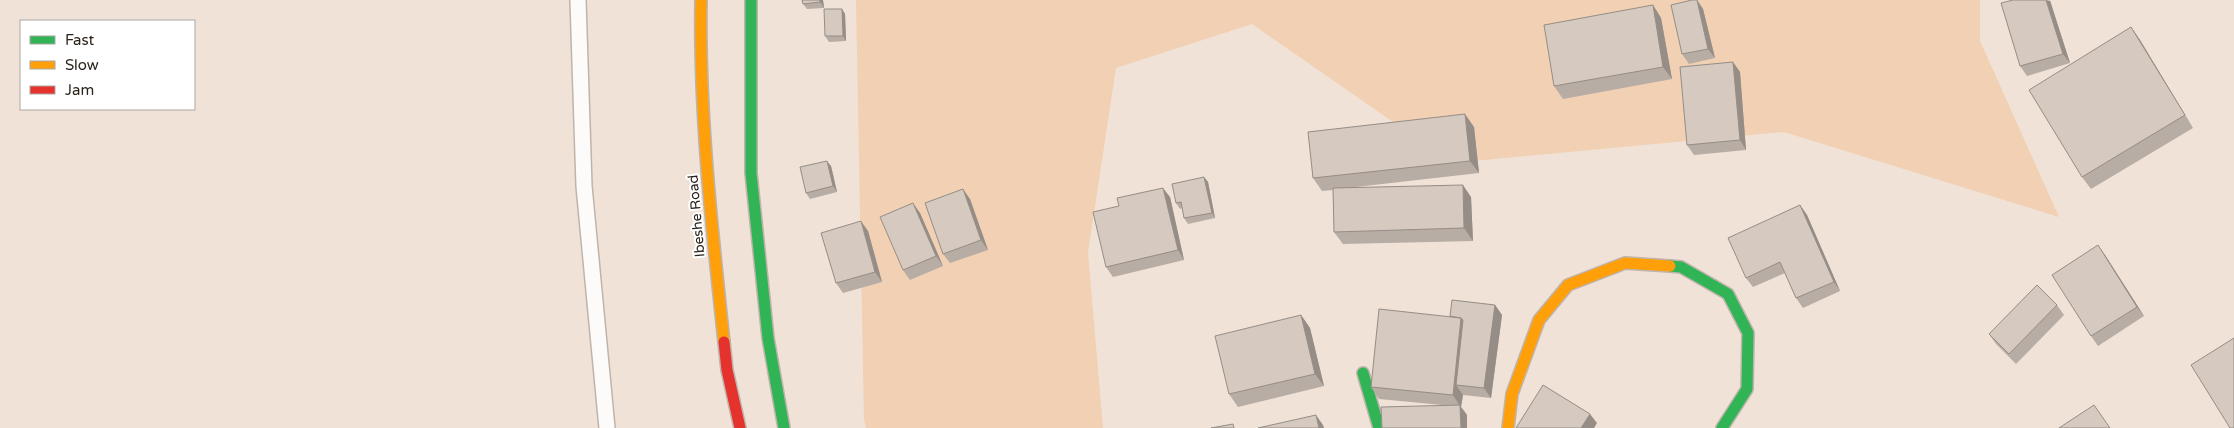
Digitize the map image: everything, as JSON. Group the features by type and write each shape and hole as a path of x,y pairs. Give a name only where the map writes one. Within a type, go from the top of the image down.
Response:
{"main road":[{"name":"Ibeshe Road","path":"701,0 700,54 711,222 727,370 740,428"},
{"path":"750,0 751,173 768,338 784,428"},
{"path":"1508,428 1512,394 1539,320 1568,285 1625,264 1681,267 1728,294 1748,333 1747,389 1722,428"},
{"path":"1363,373 1379,428"}],"lane":[{"path":"578,0 584,186 607,428"}],"shaded area":[{"path":"856,0 1980,0 1980,41 2059,217 1784,132 1452,163 1252,24 1116,68 1088,252 1103,428 866,428 864,419"}],"building":[{"path":"802,0 820,0 820,2 803,4"},
{"path":"1697,0 1708,49 1682,54 1671,5"},
{"path":"2013,0 2046,0 2063,54 2020,66 2001,3"},
{"path":"1653,5 1663,67 1554,86 1544,25"},
{"path":"824,9 842,9 843,36 825,36"},
{"path":"2131,27 2185,115 2082,177 2029,90"},
{"path":"1733,62 1740,140 1687,145 1680,67"},
{"path":"1465,114 1470,161 1313,178 1308,132"},
{"path":"827,161 833,186 806,193 800,167"},
{"path":"1204,177 1212,213 1184,218 1181,202 1176,203 1172,184"},
{"path":"1463,185 1464,228 1334,232 1333,188"},
{"path":"1163,188 1178,250 1106,267 1093,212 1119,206 1117,198"},
{"path":"963,189 981,240 943,254 925,203"},
{"path":"913,203 936,256 903,270 880,217"},
{"path":"1800,205 1834,282 1796,298 1780,262 1746,278 1728,238"},
{"path":"861,221 875,272 836,283 821,233"},
{"path":"2098,245 2137,307 2091,336 2052,275"},
{"path":"2037,285 2057,305 2009,354 1989,334"},
{"path":"1452,300 1495,305 1484,388 1456,385 1463,320 1450,316"},
{"path":"1379,309 1461,318 1453,395 1371,387"},
{"path":"1301,315 1315,374 1229,394 1215,336"},
{"path":"2234,338 2234,428 2230,428 2191,365"},
{"path":"1543,385 1590,414 1581,428 1516,428"},
{"path":"1460,405 1461,428 1382,428 1381,407"},
{"path":"2094,405 2110,428 2059,428"},
{"path":"1316,415 1319,428 1258,428"},
{"path":"1233,424 1234,428 1211,428"}],"traffic: fast":[{"path":"751,0 751,173 768,338 784,428"},
{"path":"1670,266 1681,267 1728,294 1748,333 1747,389 1722,428"},
{"path":"1363,373 1379,428"}],"traffic: slow":[{"path":"701,0 704,129 724,342"},
{"path":"1508,428 1512,394 1539,320 1568,285 1625,263 1670,266"}],"traffic: jam":[{"path":"724,342 727,370 740,428"}]}
